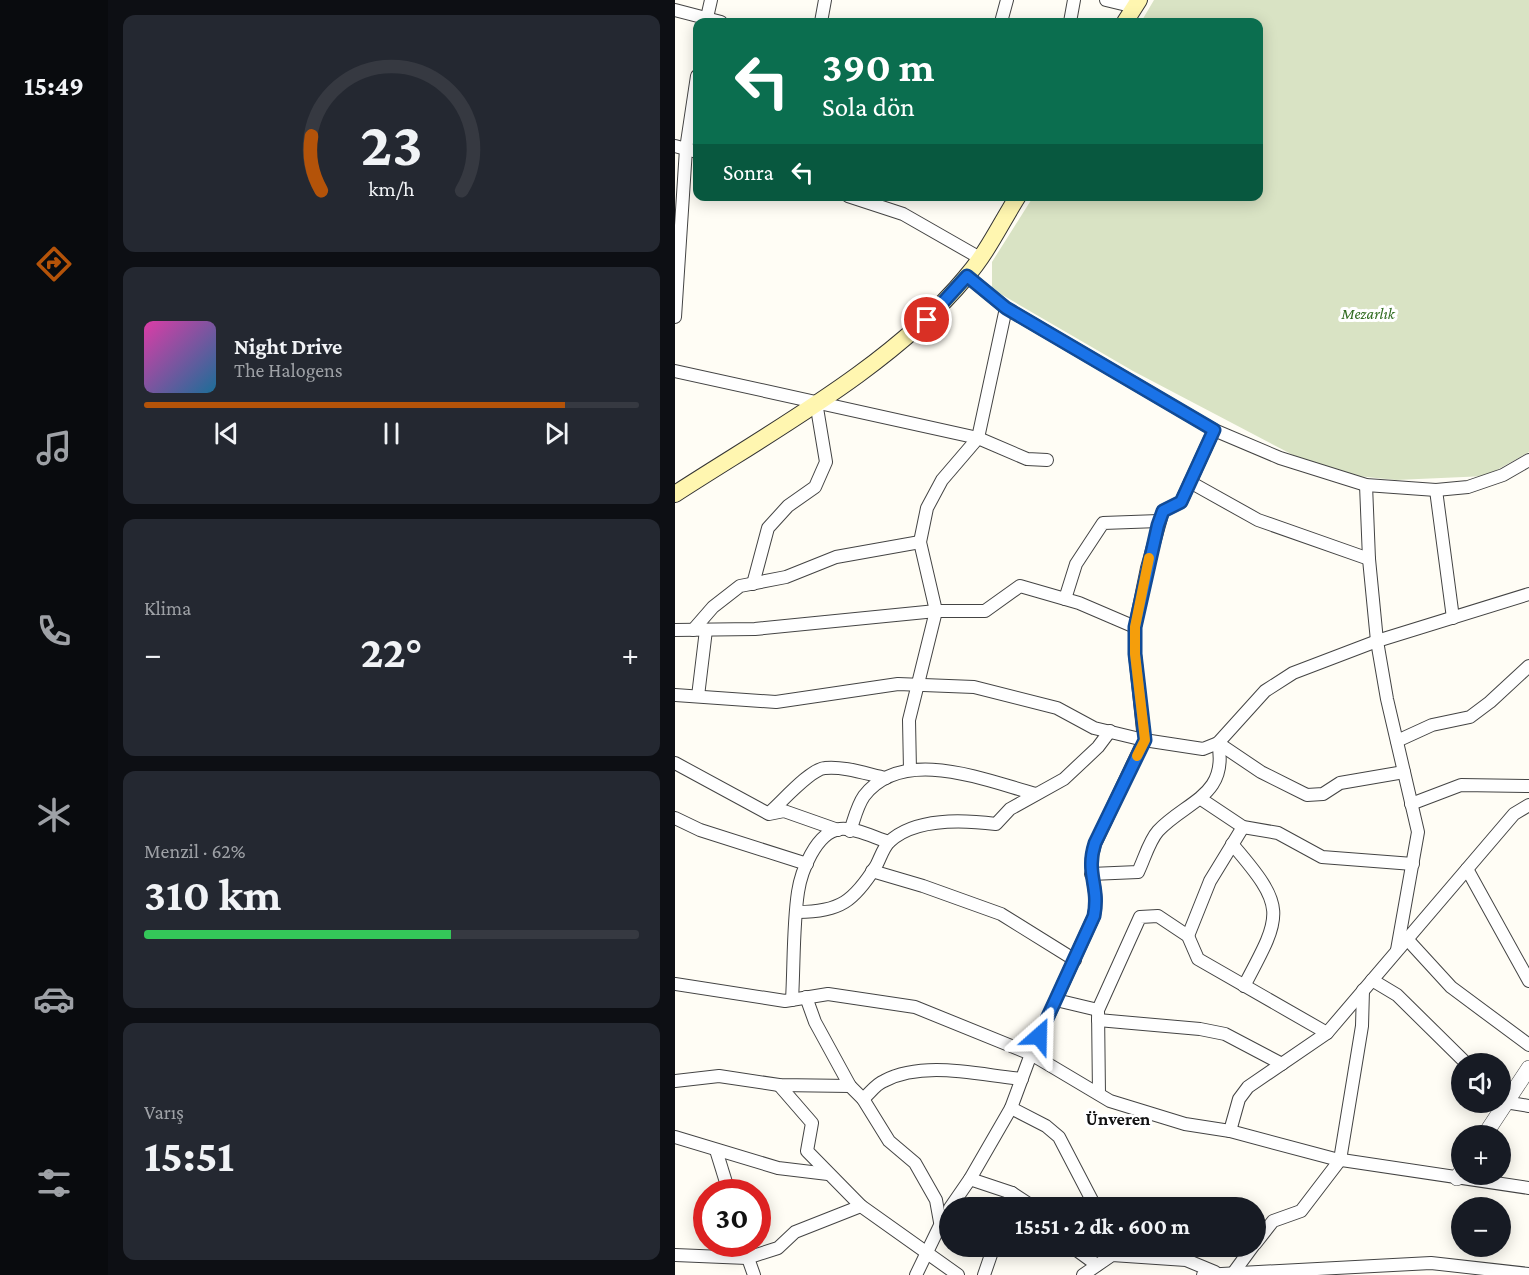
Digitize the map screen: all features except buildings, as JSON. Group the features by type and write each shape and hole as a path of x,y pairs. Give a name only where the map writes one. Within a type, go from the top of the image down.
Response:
{"main road":[{"path":"1118,18 1131,3"},
{"path":"1126,18 1131,3"},
{"path":"675,494 816,402 927,320 967,276 1015,201"}],"street":[{"path":"707,18 711,0"},
{"path":"822,18 825,0"},
{"path":"1002,18 1007,0"},
{"path":"1071,18 1074,0"},
{"path":"1106,0 1131,3"},
{"path":"675,10 698,18"},
{"path":"675,317 679,196 693,103"},
{"path":"863,201 903,214 980,258"},
{"path":"967,276 1006,308 1214,430 1280,458 1367,485 1436,490 1468,487 1503,475 1529,460"},
{"path":"910,770 909,720 915,685 936,611 920,542 927,508 942,480 978,438 1006,308"},
{"path":"675,371 978,438 1027,459 1047,460"},
{"path":"753,584 768,528 788,506 815,487 826,462 816,402"},
{"path":"958,1197 971,1179 1011,1108 1031,1054 1075,960 1096,908 1096,885 1091,874 1090,861 1095,843 1145,740 1135,654 1135,627 1159,521 1163,511 1181,502 1214,430"},
{"path":"1190,482 1258,520 1369,559"},
{"path":"1367,485 1369,559 1377,641 1418,832 1398,950"},
{"path":"1436,490 1453,618"},
{"path":"1065,599 1076,564 1103,523 1159,521"},
{"path":"698,696 700,630 713,607 739,586 786,577 835,557 920,542"},
{"path":"675,630 755,629 936,611 985,611 1020,586 1065,599 1135,627"},
{"path":"675,695 776,702 898,684 975,687 1057,708 1094,728 1145,740 1203,749 1218,743 1278,681 1377,641 1529,594"},
{"path":"1397,741 1432,725 1470,717 1529,666"},
{"path":"798,912 817,912 842,905 852,899 889,842 913,829 944,822 972,821 996,825 1010,809 1064,779 1098,747 1110,731"},
{"path":"1218,743 1261,772 1307,795 1323,794 1340,783 1404,772"},
{"path":"1091,874 1137,872 1157,831 1201,799 1218,775 1221,758 1218,743"},
{"path":"675,763 769,814 784,811 889,842"},
{"path":"769,814 823,767 858,771 886,778"},
{"path":"792,1000 798,892 807,864 820,842 844,830 864,796 886,778 910,770 949,771 1036,794"},
{"path":"1411,804 1461,785 1529,786"},
{"path":"1201,799 1243,827 1278,833 1322,857 1413,864"},
{"path":"1230,1131 1239,1099 1248,1087 1327,1033 1514,814 1529,806"},
{"path":"675,818 700,830 807,864"},
{"path":"1188,936 1210,881 1243,827"},
{"path":"1232,844 1260,877 1274,903 1271,935 1244,986"},
{"path":"1467,869 1529,981"},
{"path":"872,871 923,886 1001,914 1075,960"},
{"path":"1099,1094 1098,1015 1140,917 1158,916 1188,936 1198,959 1327,1033"},
{"path":"1407,939 1451,987 1529,1045"},
{"path":"1372,980 1397,995 1456,1053"},
{"path":"675,984 714,992 792,1000 828,994 915,1007 1031,1054 1110,1101 1185,1124 1230,1131 1340,1160 1451,1174"},
{"path":"1266,1230 1273,1221 1301,1211 1340,1160 1362,1026 1363,990"},
{"path":"806,997 815,1022 850,1086 863,1099 889,1141 915,1162 936,1200 939,1216"},
{"path":"1056,1000 1098,1015 1225,1034 1282,1064"},
{"path":"1511,1089 1529,1068"},
{"path":"863,1099 882,1081 905,1073 940,1071 1022,1079"},
{"path":"675,1081 719,1076 779,1085 850,1086"},
{"path":"779,1085 812,1123 807,1151 828,1174 861,1206 958,1275"},
{"path":"1511,1101 1529,1106"},
{"path":"1011,1108 1046,1126 1059,1137 1090,1197"},
{"path":"675,1137 778,1168 828,1174"},
{"path":"717,1150 725,1179"},
{"path":"971,1179 1018,1197"},
{"path":"1511,1185 1529,1188"},
{"path":"1011,1197 1012,1193"},
{"path":"675,1255 747,1258 778,1248 795,1232 861,1206"},
{"path":"916,1275 939,1224"},
{"path":"984,1275 990,1257"},
{"path":"1086,1257 1097,1265"},
{"path":"1083,1275 1105,1257"},
{"path":"1161,1257 1186,1260 1209,1274 1359,1271 1431,1263 1529,1274"},
{"path":"1234,1272 1245,1257"},
{"path":"747,1258 753,1275"}],"green space":[{"name":"Mezarlık","path":"1154,0 1529,0 1529,452 1486,476 1396,480 1357,476 1295,456 1133,371 992,289 992,262 1030,201 1263,201 1263,18 1143,18"}],"slow traffic":[{"path":"1137,756 1145,740 1135,654 1135,627 1149,558"}],"district":[{"name":"Ünveren","path":"1118,1119"}],"route":[{"path":"927,320 967,276 1006,308 1214,430 1181,502 1163,511 1158,525 1135,627 1135,654 1145,740 1095,843 1090,861 1091,874 1096,885 1097,900 1094,916 1039,1036"}]}
